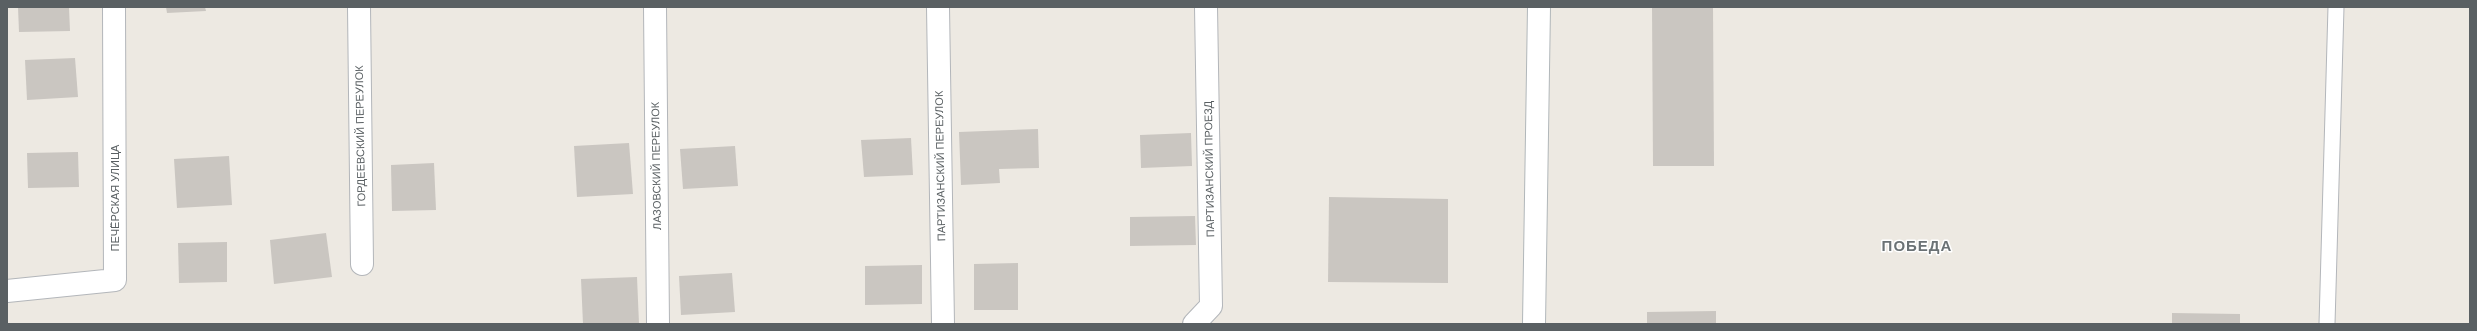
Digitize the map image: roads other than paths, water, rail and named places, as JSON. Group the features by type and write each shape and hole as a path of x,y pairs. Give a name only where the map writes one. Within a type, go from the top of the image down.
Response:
{"street":[{"name":"ПЕЧЁРСКАЯ УЛИЦА","path":"7,291 115,280 114,7"},
{"name":"ГОРДЕЕВСКИЙ ПЕРЕУЛОК","path":"359,7 362,264"},
{"name":"ЛАЗОВСКИЙ ПЕРЕУЛОК","path":"655,7 658,324"},
{"name":"ПАРТИЗАНСКИЙ ПЕРЕУЛОК","path":"938,7 943,324"},
{"name":"ПАРТИЗАНСКИЙ ПРОЕЗД","path":"1194,324 1211,306 1206,7"},
{"path":"1534,324 1539,7"}],"lane":[{"path":"2327,324 2336,7"}],"district":[{"name":"ПОБЕДА","path":"1917,246"}]}
